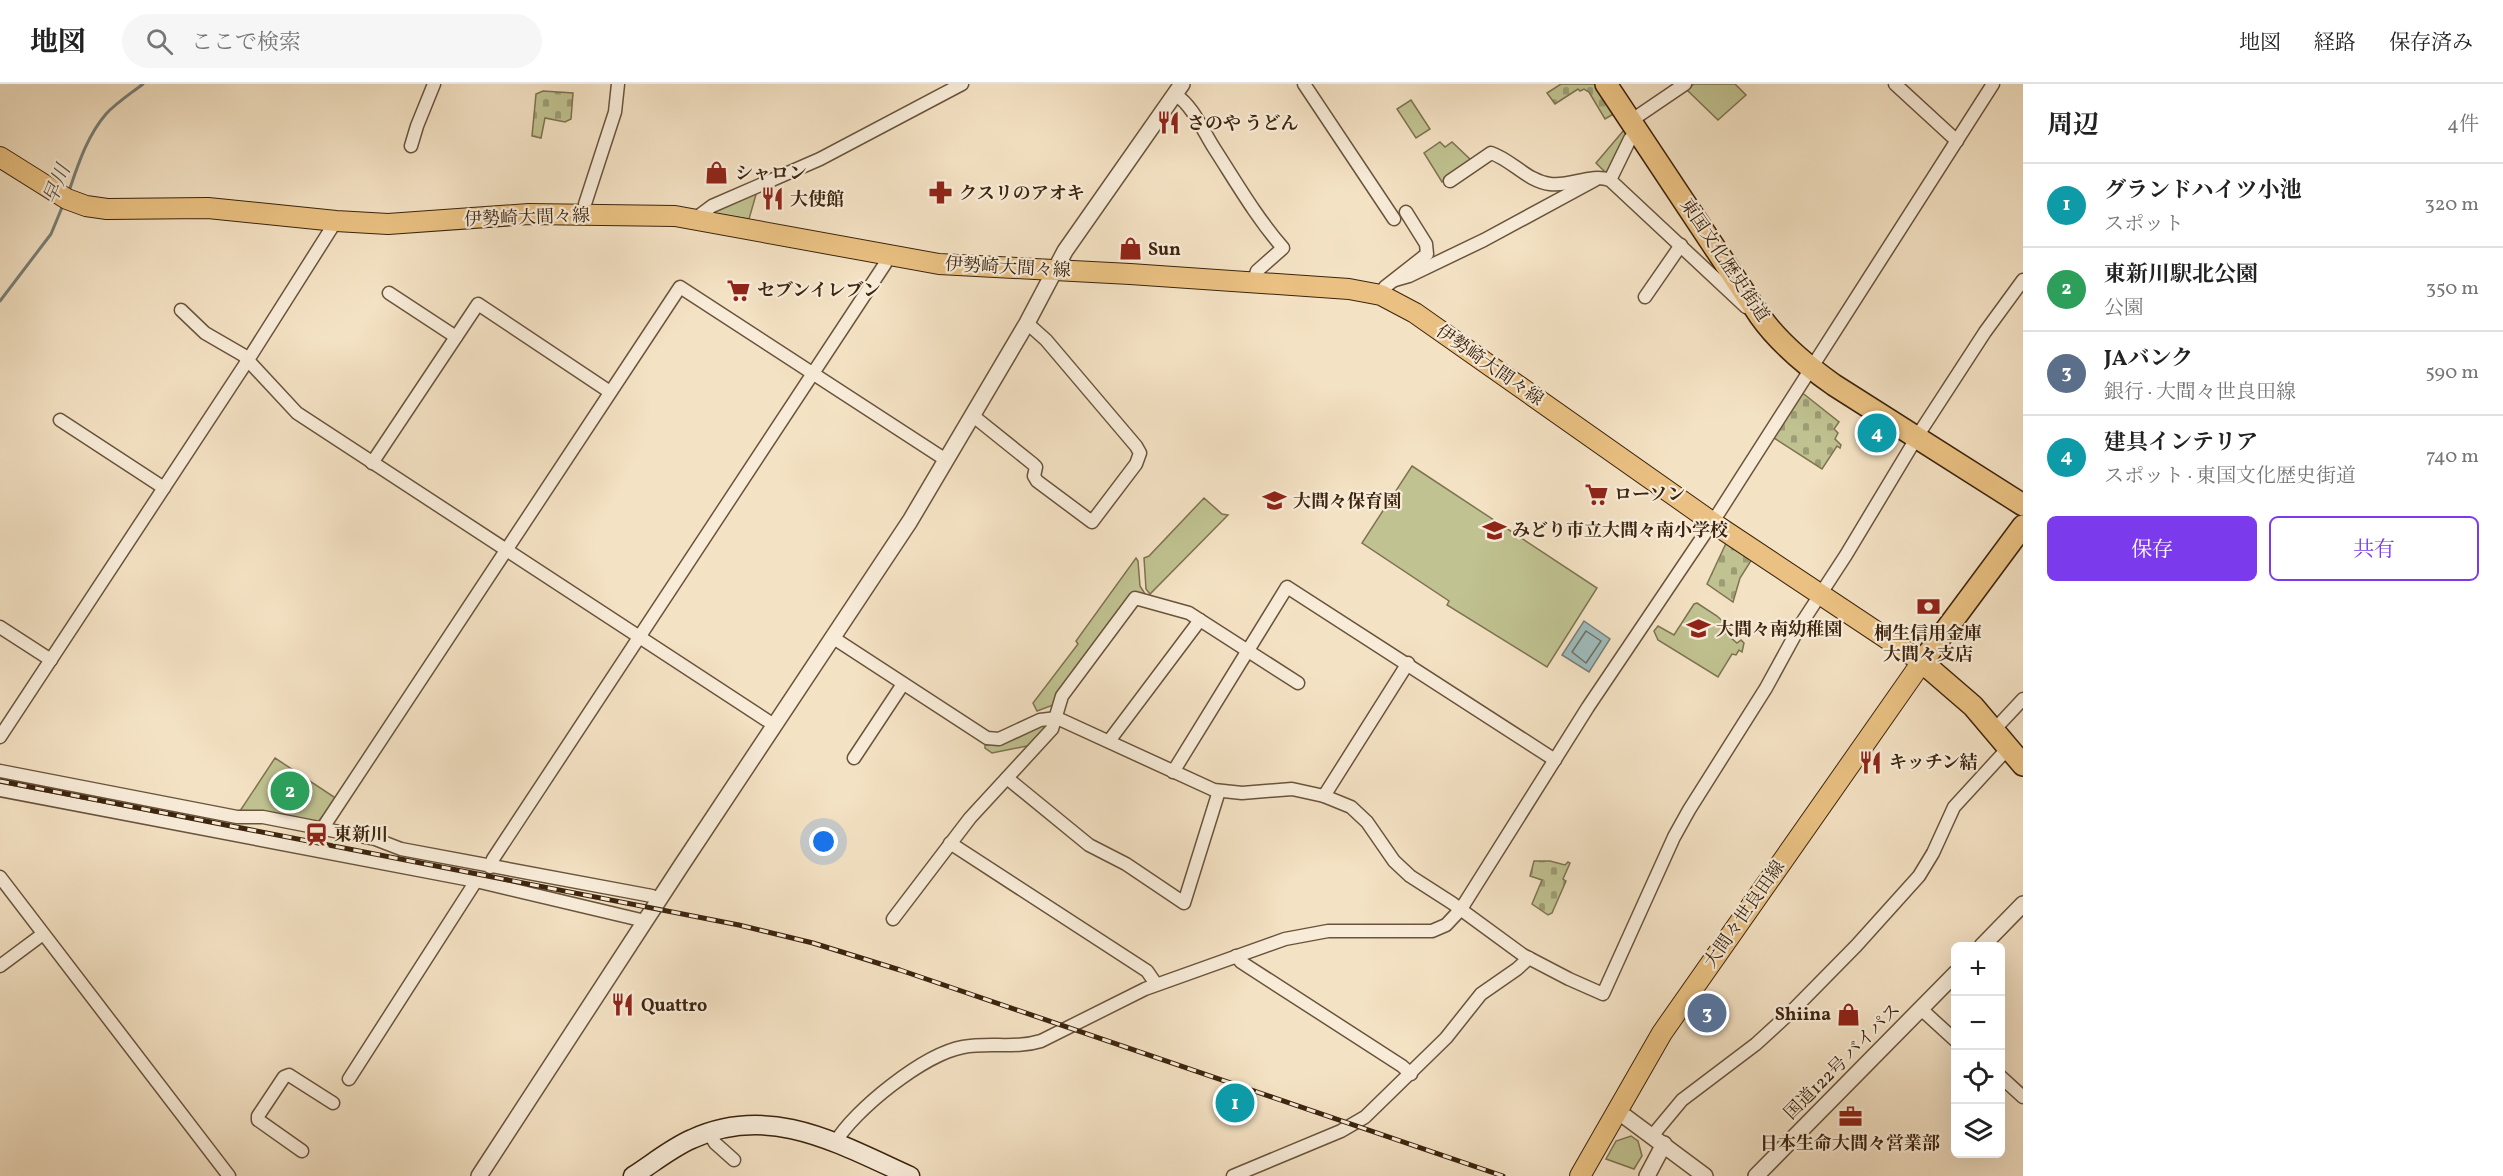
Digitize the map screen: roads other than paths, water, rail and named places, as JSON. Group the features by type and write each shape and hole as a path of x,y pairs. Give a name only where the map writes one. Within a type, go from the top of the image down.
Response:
{"highway":[{"name":"東国文化歴史街道","path":"1606,84 1758,312 1780,338 1811,367 1916,438 2023,505"},
{"path":"2023,526 1922,662 1960,693 1995,729 2023,765"}],"main road":[{"name":"伊勢崎大間々線","path":"0,157 64,197 106,209 208,208 336,221 414,223 529,214 658,215 696,218 887,255 961,266 1054,269 1253,282 1349,289 1381,296 1423,319 1713,522 1922,662"},
{"name":"大間々世良田線","path":"1580,1176 1652,1049 1696,982 1922,662"},
{"path":"633,1176 687,1141 737,1126 771,1125 804,1131 909,1176"}],"street":[{"path":"411,146 434,84"},
{"path":"585,214 585,204 615,112 618,84"},
{"path":"696,218 712,206 820,159 962,84"},
{"path":"1304,84 1394,219"},
{"path":"1395,280 1409,276 1484,240 1604,178 1630,139 1635,125 1685,84"},
{"path":"1895,84 1957,141"},
{"path":"835,1143 847,1125 887,1089 940,1056 963,1047 1022,1045 1041,1041 1156,984 1285,939 1328,931 1432,931 1446,925 1461,909 1636,633 1713,522 1993,84"},
{"path":"479,1176 659,899 910,521 1027,323 1054,269 1179,89"},
{"path":"1179,89 1184,101 1260,222 1283,248 1257,272 1253,282"},
{"path":"1450,181 1491,153 1543,183 1562,184 1604,178 1681,245 1744,305 1758,312"},
{"path":"1381,296 1385,287 1425,257 1426,244 1406,212"},
{"path":"0,737 248,360 336,221"},
{"path":"1645,297 1681,245"},
{"path":"490,867 493,859 638,638 813,375 885,264 887,255"},
{"path":"832,637 990,739 1004,737 1040,720 1057,718 1219,791 1242,793 1285,788 1324,796 1357,812 1372,827 1400,867 1423,885 1529,958 1603,994 1674,837 1916,438 1980,340 2023,280"},
{"path":"324,829 680,288 946,460"},
{"path":"389,293 456,337"},
{"path":"372,463 478,304 610,392"},
{"path":"181,310 205,333 248,360 289,407 638,638 774,725"},
{"path":"972,415 1036,467 1034,476 1037,480 1092,522 1136,464 1140,453 1136,446 1046,340 1027,323"},
{"path":"60,420 164,488"},
{"path":"1173,772 1287,587 1555,760"},
{"path":"893,919 950,843 1052,729 1062,696 1133,599 1137,598 1189,613 1298,683"},
{"path":"1109,741 1200,620"},
{"path":"0,627 51,660"},
{"path":"1324,796 1408,663"},
{"path":"854,758 903,684"},
{"path":"1995,729 2023,699"},
{"path":"1647,1176 1658,1140 1682,1100 1762,1038 1856,946 1919,876 1933,853 1954,807 2009,747"},
{"path":"0,771 237,817 263,817 375,839 401,849 659,899"},
{"path":"1007,778 1089,845 1126,864 1184,903 1219,791"},
{"path":"0,790 476,881 645,921"},
{"path":"950,843 1147,971 1156,984"},
{"path":"0,877 229,1176"},
{"path":"349,1079 476,881"},
{"path":"1986,942 2023,904"},
{"path":"0,966 43,934"},
{"path":"1236,956 1241,962 1411,1074"},
{"path":"1233,1176 1352,1125 1377,1108 1446,1038 1481,993 1517,969 1529,958"},
{"name":"国道122号 バイパス","path":"1756,1176 1951,978"},
{"path":"1921,1009 1951,1036"},
{"path":"302,1151 258,1120 258,1116 285,1077 289,1075 333,1103"},
{"path":"2005,1080 2023,1097"},
{"path":"1618,1112 1705,1176"},
{"path":"709,1133 715,1143 734,1160"}],"water":[{"path":"1584,621 1610,639 1589,672 1562,655"}],"waterway":[{"name":"早川","path":"69,191 84,151 99,123 114,106 143,84"},
{"name":"早川","path":"0,301 51,234 63,205"}],"railway":[{"path":"0,781 739,925 813,943 900,970 1503,1176"}],"place":[{"name":"さのや うどん","path":"1169,123"},
{"name":"シャロン","path":"717,173"},
{"name":"クスリのアオキ","path":"941,193"},
{"name":"大使館","path":"772,199"},
{"name":"Sun","path":"1130,249"},
{"name":"セブンイレブン","path":"739,290"},
{"name":"建具インテリア","path":"1877,433"},
{"name":"ローソン","path":"1596,494"},
{"name":"大間々保育園","path":"1275,501"},
{"name":"みどり市立大間々南小学校","path":"1494,530"},
{"name":"桐生信用金庫 大間々支店","path":"1928,607"},
{"name":"大間々南幼稚園","path":"1698,629"},
{"name":"キッチン結","path":"1871,762"},
{"name":"東新川駅北公園","path":"290,791"},
{"name":"東新川","path":"316,834"},
{"name":"Quattro","path":"623,1005"},
{"name":"JAバンク","path":"1707,1013"},
{"name":"Shiina","path":"1849,1014"},
{"name":"グランドハイツ小池","path":"1235,1103"},
{"name":"日本生命大間々営業部","path":"1850,1117"}]}
